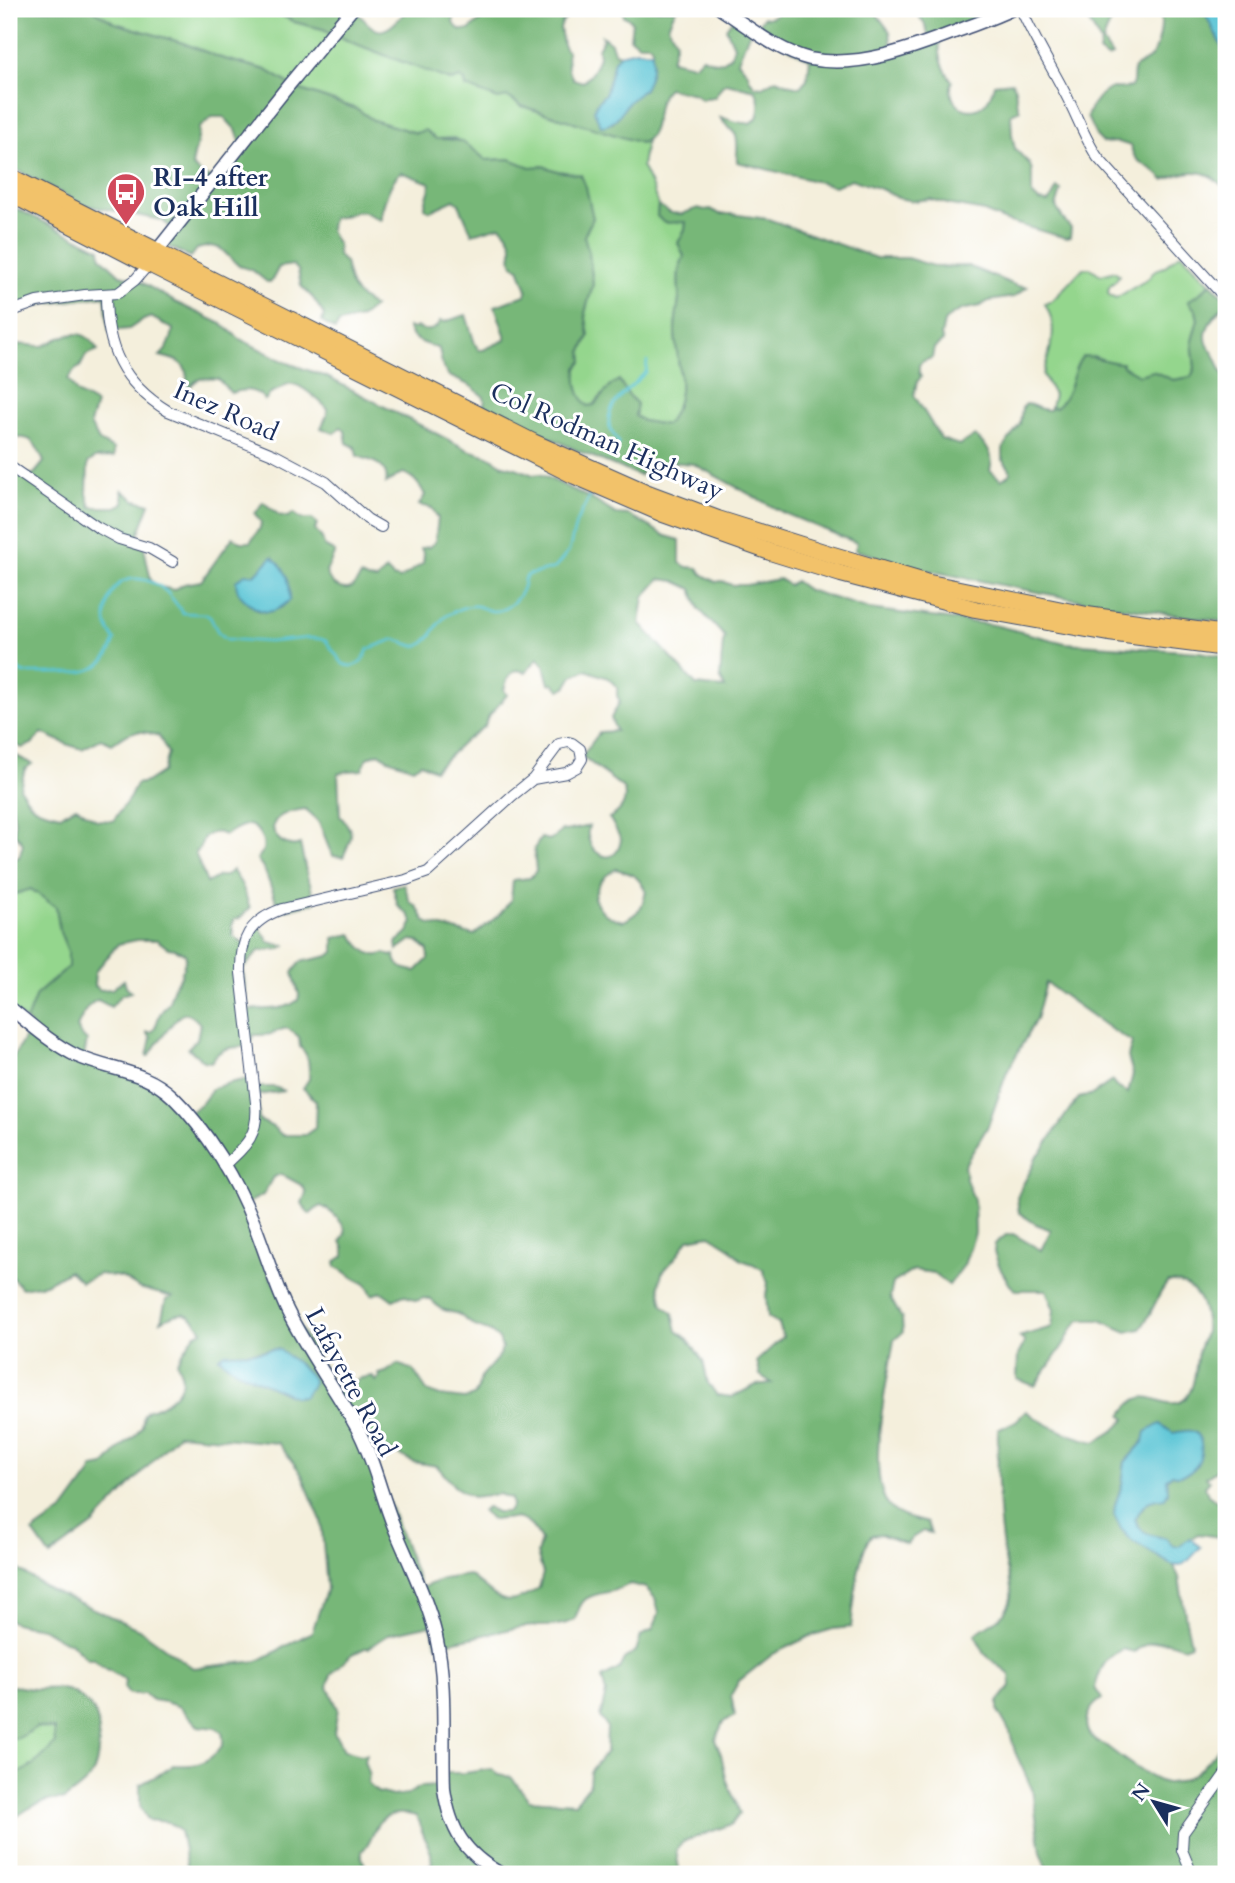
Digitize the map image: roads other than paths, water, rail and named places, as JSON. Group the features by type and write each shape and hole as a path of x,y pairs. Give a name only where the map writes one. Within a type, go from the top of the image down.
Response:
{"highway":[{"name":"Col Rodman Highway","path":"9,177 366,374 575,476 663,513 830,570 975,609 1109,633 1226,648"},
{"name":"Col Rodman Highway","path":"9,192 533,442 648,493 718,519 925,582 1087,615 1226,634"}],"street":[{"path":"9,312 37,302 85,295 106,295 127,288 352,9"},
{"path":"722,9 788,51 810,59 839,61 875,57 924,44 1012,9"},
{"path":"1021,9 1098,158 1226,299"},
{"name":"Inez Road","path":"106,295 107,326 116,354 131,382 155,403 168,411 275,455 326,482 366,519 382,527"},
{"path":"9,466 97,527 119,539 149,548 173,562"},
{"path":"224,1166 250,1139 256,1122 240,958 249,931 267,914 282,908 405,880 428,872 533,779 559,744 568,742 580,749 582,758 573,770 533,779"},
{"name":"Lafayette Road","path":"9,1007 76,1055 136,1074 164,1089 188,1112 216,1151 245,1202 273,1279 289,1313 342,1401 368,1452 394,1526 430,1614 436,1637 441,1685 444,1789 449,1816 459,1839 488,1867 501,1874"},
{"path":"1192,1874 1182,1850 1183,1833 1226,1773"}],"water":[{"path":"1203,9 1226,9 1226,55"},
{"path":"636,50 652,52 648,82 611,123 601,126 594,111 606,93 614,61 620,54"},
{"path":"272,557 287,576 290,600 279,609 268,612 257,609 241,597 236,581 245,574 255,575"},
{"path":"280,1350 312,1378 312,1385 304,1396 295,1397 235,1370 219,1357 224,1353"},
{"path":"1160,1424 1173,1433 1191,1431 1201,1442 1200,1458 1196,1466 1182,1475 1172,1474 1167,1479 1168,1492 1165,1498 1146,1503 1135,1519 1143,1531 1166,1538 1173,1546 1179,1546 1190,1538 1201,1547 1180,1566 1172,1565 1132,1541 1121,1529 1114,1515 1125,1462 1144,1441 1146,1432"}],"waterway":[{"path":"610,457 619,443 610,428 610,412 618,399 646,372 647,361"},
{"path":"9,657 20,671 25,673 74,673 97,667 107,657 115,640 106,620 111,595 124,581 136,579 161,587 183,613 205,614 210,617 218,632 227,639 269,642 321,639 326,641 343,664 356,665 362,661 368,649 395,639 421,645 443,619 461,609 477,606 499,611 510,605 519,596 524,579 528,575 555,568 569,551 576,523 591,494"}],"place":[{"name":"RI-4 after Oak Hill","path":"126,226"}]}
